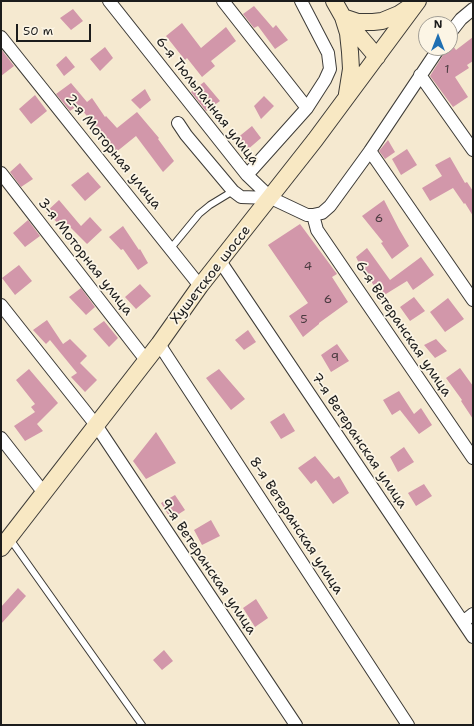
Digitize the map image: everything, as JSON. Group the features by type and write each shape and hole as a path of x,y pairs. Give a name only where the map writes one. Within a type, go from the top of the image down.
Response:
{"main road":[{"path":"334,1 343,17 377,57"},
{"path":"343,17 365,22 382,21 399,14 418,1"},
{"name":"Хушетское шоссе","path":"5,543 159,344 200,286 271,198 418,1"},
{"path":"343,17 348,33 350,52 350,74 347,97"}],"street":[{"name":"6-я Тюльпанная улица","path":"109,1 247,175 271,198"},
{"path":"223,1 307,108"},
{"path":"247,175 307,108 330,68 328,53 301,1"},
{"path":"458,23 473,9"},
{"name":"2-я Моторная улица","path":"1,37 200,286"},
{"path":"178,122 186,135 234,192 241,197 271,198 297,211 313,215 322,213 330,206 370,151 433,56"},
{"path":"420,75 473,150"},
{"path":"370,151 473,300"},
{"name":"3-я Моторная улица","path":"1,173 146,360"},
{"name":"6-я Ветеранская улица","path":"313,215 317,230 473,458"},
{"name":"7-я Ветеранская улица","path":"220,261 473,637"},
{"name":"9-я Ветеранская улица","path":"1,305 96,425 296,725"},
{"name":"8-я Ветеранская улица","path":"159,344 408,725"},
{"path":"1,438 44,493"},
{"path":"463,622 473,614"}],"lane":[{"path":"170,248 199,214 210,205 234,192"},
{"path":"5,543 142,725"}],"building":[{"path":"254,6 273,28 276,25 288,40 275,49 258,26 254,28 243,14"},
{"path":"73,9 83,21 71,30 60,18"},
{"path":"182,23 201,48 226,27 236,41 211,61 215,66 202,77 187,58 185,60 166,36"},
{"path":"473,37 473,61 467,65 469,68 455,77 468,97 453,107 430,76 442,56 458,56 458,48"},
{"path":"105,47 113,58 100,71 90,59"},
{"path":"1,49 14,66 1,76"},
{"path":"66,56 75,67 64,76 56,65"},
{"path":"204,82 220,101 206,111 191,92"},
{"path":"71,83 87,102 92,98 105,117 106,116 117,128 137,112 159,138 158,139 174,161 163,172 136,136 115,153 101,134 100,135 93,127 95,126 78,105 70,111 56,94"},
{"path":"145,89 151,100 140,109 131,100"},
{"path":"35,95 47,111 31,124 19,109"},
{"path":"264,96 274,106 261,119 254,106"},
{"path":"252,126 261,138 246,151 236,139"},
{"path":"388,140 395,152 385,159 379,151"},
{"path":"407,149 417,165 401,175 392,159"},
{"path":"450,157 465,183 467,182 473,191 473,216 453,188 430,201 422,188 442,176 435,165"},
{"path":"20,163 33,179 21,187 10,172"},
{"path":"88,172 101,187 85,201 71,185"},
{"path":"59,200 81,226 90,217 102,230 87,244 65,222 61,226 46,212"},
{"path":"384,200 409,246 392,259 381,243 383,242 362,216"},
{"path":"28,220 40,236 25,247 13,233"},
{"path":"300,224 337,274 332,277 348,302 319,323 303,337 289,316 308,303 268,245"},
{"path":"123,226 139,250 140,249 148,263 138,270 123,249 121,250 109,237"},
{"path":"367,248 390,280 421,257 434,275 413,290 407,281 381,297 364,270 363,271 356,257"},
{"path":"19,265 32,281 15,295 2,278"},
{"path":"140,284 151,296 136,309 125,297"},
{"path":"81,288 95,307 86,315 69,297"},
{"path":"414,297 425,311 410,321 400,307"},
{"path":"448,298 464,319 445,332 430,312"},
{"path":"47,320 63,344 70,339 87,356 80,363 97,380 85,392 71,377 77,373 50,340 46,344 33,330"},
{"path":"104,321 118,338 109,347 93,329"},
{"path":"248,330 256,342 244,350 235,340"},
{"path":"436,339 447,351 435,358 424,345"},
{"path":"337,344 349,361 331,372 321,355"},
{"path":"460,368 473,386 473,419 461,401 462,400 446,378"},
{"path":"29,369 58,403 37,424 43,431 25,441 14,426 35,412 31,407 35,404 16,380"},
{"path":"219,369 245,399 231,410 206,378"},
{"path":"399,391 414,414 421,408 432,425 419,434 400,410 392,415 383,400"},
{"path":"284,413 295,431 281,439 270,422"},
{"path":"156,432 176,463 146,479 133,461"},
{"path":"404,447 414,462 398,472 390,457"},
{"path":"315,456 334,479 339,476 349,493 333,504 316,480 311,484 298,468"},
{"path":"424,484 432,496 416,506 408,493"},
{"path":"175,495 185,510 171,519 161,503"},
{"path":"211,520 220,536 202,545 194,530"},
{"path":"18,588 26,596 1,624 1,607"},
{"path":"256,599 268,618 255,627 243,608"},
{"path":"164,650 173,661 162,670 153,660"}]}
